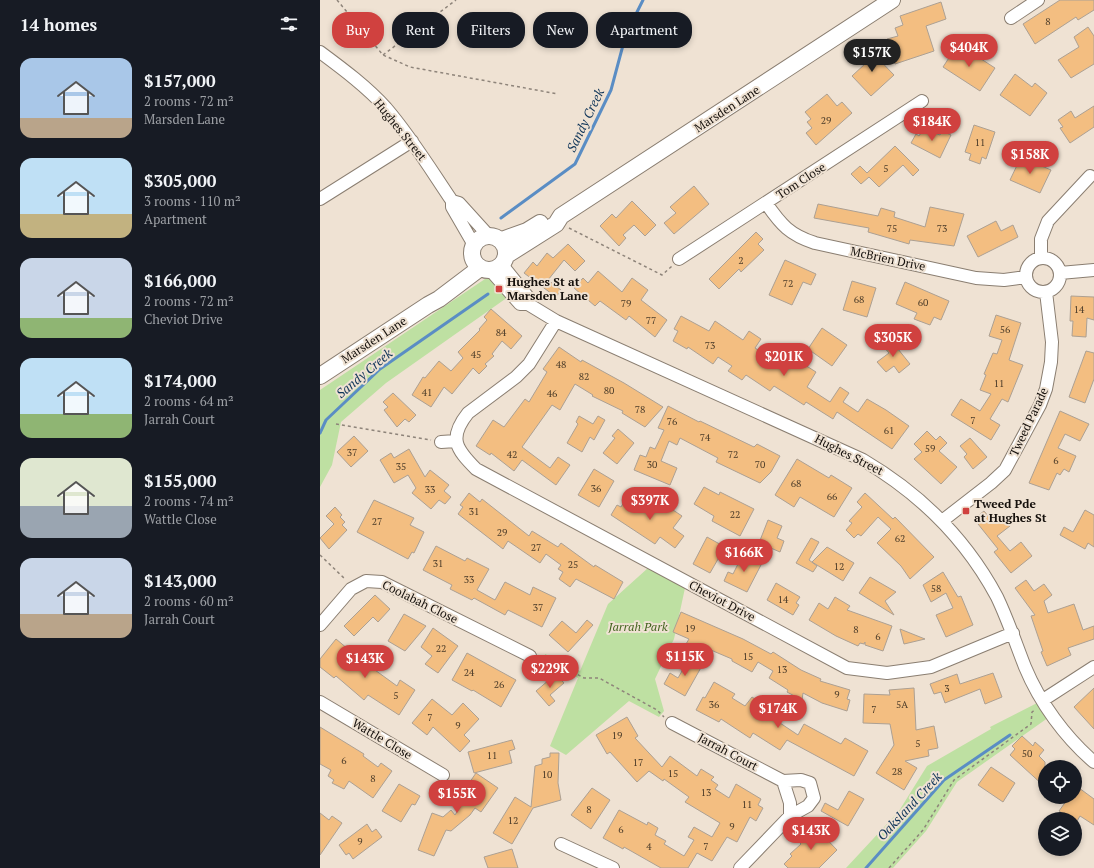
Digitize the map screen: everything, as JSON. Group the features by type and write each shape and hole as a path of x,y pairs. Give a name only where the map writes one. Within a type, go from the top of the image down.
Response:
{"main road":[{"name":"Marsden Lane","path":"320,376 428,305 435,292 490,255 556,224 561,216 892,0"}],"street":[{"path":"1011,18 1038,0"},
{"name":"Hughes Street","path":"320,52 340,67 385,108 412,142 452,201 452,206 490,255"},
{"name":"Tom Close","path":"679,259 922,101"},
{"path":"320,199 412,142"},
{"path":"1041,258 1042,239 1048,221 1090,176"},
{"name":"Hughes Street","path":"452,201 459,203 520,304 528,304 556,321 863,460 900,484 942,521 978,564 996,597 1013,634 1026,668 1043,701 1067,736 1094,762"},
{"name":"McBrien Drive","path":"766,203 776,218 793,235 815,243 976,278 1004,280 1026,277"},
{"path":"1041,258 1048,258 1055,262 1060,273 1057,285 1046,292 1039,292 1032,289 1028,284 1026,277 1026,269 1030,263 1041,258"},
{"path":"1060,273 1094,270"},
{"name":"Tweed Parade","path":"942,521 991,483 1005,470 1040,405 1046,389 1051,362 1052,342 1046,292"},
{"path":"441,442 456,441 456,433 461,421 468,413 516,377 529,364 556,321"},
{"name":"Cheviot Drive","path":"456,441 462,455 476,469 847,668 887,673 931,667 1013,634"},
{"name":"Coolabah Close","path":"320,625 351,589 366,581 382,582 530,656"},
{"path":"1043,701 1094,667"},
{"name":"Wattle Close","path":"320,702 443,775"},
{"name":"Jarrah Court","path":"672,723 783,781 801,780 810,783 814,798 808,806 790,816 740,868"},
{"path":"783,781 790,803 790,816"},
{"path":"561,844 613,868"}],"path":[{"path":"337,0 383,55 410,67 558,94"},
{"path":"383,55 456,0"},
{"path":"561,216 570,228 662,275 679,259"},
{"path":"336,424 441,442"},
{"path":"320,555 346,579 351,589"},
{"path":"530,656 550,659 584,678 599,678 657,710 672,723"},
{"path":"889,868 923,830 954,780 1030,724 1032,712 1043,701"}],"green space":[{"path":"485,279 491,279 508,297 386,383 341,422 332,465 320,487 320,390"},
{"name":"Jarrah Park","path":"648,568 685,588 674,639 655,679 664,711 659,717 629,701 566,755 550,746 578,678 544,660 545,654 580,671 608,604"},
{"path":"1043,700 1052,715 957,782 926,831 893,868 846,868 899,811 927,766 991,729 990,727"}],"building":[{"path":"1060,0 1094,0 1094,10 1078,20 1076,17 1035,44 1023,24"},
{"path":"941,2 946,19 926,26 934,51 895,64 887,39 898,36 895,28 903,25 900,16"},
{"path":"1088,27 1094,36 1094,64 1071,78 1058,60 1079,47 1074,37"},
{"path":"958,44 995,68 980,91 943,67"},
{"path":"868,48 894,75 871,96 852,76 866,63 860,56"},
{"path":"1015,74 1032,87 1035,83 1047,93 1030,116 1000,95"},
{"path":"827,94 837,106 842,102 852,113 816,145 806,133 812,128 807,122 811,119 805,112"},
{"path":"1094,106 1094,127 1070,143 1060,128 1063,127 1058,120 1071,111 1075,118"},
{"path":"974,125 995,132 986,159 982,157 980,164 969,160 971,154 965,152"},
{"path":"924,128 940,135 942,131 951,135 940,158 911,143 916,134 919,136"},
{"path":"895,146 919,170 913,176 903,165 879,187 869,177 861,184 851,174 860,166 867,173"},
{"path":"1021,157 1051,170 1040,193 1010,180"},
{"path":"694,186 709,204 674,234 664,223 676,213 670,207"},
{"path":"632,201 656,225 645,236 634,225 623,235 626,238 619,246 600,226 612,214 616,218"},
{"path":"818,204 878,216 881,208 895,212 894,217 925,227 930,207 964,214 954,246 910,240 909,244 868,232 869,228 814,218"},
{"path":"996,221 1001,231 1013,225 1018,237 978,257 967,236"},
{"path":"756,232 763,239 758,244 764,250 741,272 739,269 719,289 709,279"},
{"path":"568,244 585,261 575,271 564,260 548,280 561,290 556,297 524,273 533,262 537,266 547,253 553,258"},
{"path":"785,260 816,274 811,285 803,282 792,305 769,295"},
{"path":"598,271 622,292 632,278 648,290 641,300 667,320 655,337 629,316 626,320 600,301 595,306 574,288 583,278 588,283"},
{"path":"852,281 876,288 867,317 843,310"},
{"path":"905,282 949,301 941,320 934,317 930,325 914,319 917,313 896,304"},
{"path":"1071,296 1094,297 1094,320 1087,318 1086,337 1072,336 1073,321 1070,321"},
{"path":"491,309 522,336 511,349 502,341 492,354 494,356 485,364 487,366 479,374 473,368 452,394 444,387 431,407 412,395 423,377 425,378 439,361 451,371 463,358 458,352 480,330 479,329 487,320 484,317"},
{"path":"996,315 1021,323 1009,360 1023,365 1008,402 1002,399 990,419 1000,425 991,440 951,415 961,399 980,411 991,394 980,390 986,375 984,374 993,353 997,354 1002,340 989,336"},
{"path":"681,316 709,331 715,321 743,340 749,331 761,339 755,348 777,363 780,359 792,367 797,360 816,372 807,387 830,402 840,387 849,393 843,402 858,412 867,399 909,426 892,449 837,412 833,419 806,402 804,405 774,386 770,391 746,375 742,380 728,371 732,366 718,357 713,364 688,347 687,349 673,341 678,331 674,329"},
{"path":"822,328 847,345 832,366 808,349"},
{"path":"890,339 910,364 899,373 894,366 886,372 877,362 889,353 882,345"},
{"path":"559,347 581,362 582,360 624,383 663,407 645,427 622,413 623,411 592,396 593,395 575,384 560,410 552,405 522,447 550,468 558,457 570,465 556,485 522,460 514,471 491,453 490,455 476,446 493,420 504,427 525,399 529,402 547,372 543,369"},
{"path":"1086,351 1094,353 1094,379 1085,403 1069,397"},
{"path":"393,393 416,415 409,422 405,419 397,427 384,410 388,407 383,402"},
{"path":"668,406 754,447 757,444 780,456 771,472 760,483 716,462 718,458 680,438 677,445 669,441 661,461 677,468 670,485 634,470 640,455 646,457 650,447 655,449 664,430 658,428"},
{"path":"1060,411 1089,424 1080,441 1065,434 1058,448 1076,456 1069,472 1064,469 1060,475 1057,473 1049,490 1029,483"},
{"path":"579,416 593,424 598,416 605,420 594,440 590,437 582,452 567,443 578,424 576,422"},
{"path":"618,429 634,443 617,464 603,453 615,438 612,436"},
{"path":"927,431 936,440 940,436 947,443 939,451 957,467 941,484 914,459 922,452 914,444"},
{"path":"354,436 368,451 351,467 337,452"},
{"path":"970,438 987,457 973,469 964,457 967,454 960,446"},
{"path":"409,449 425,477 430,470 449,485 444,491 451,497 445,504 439,500 431,509 412,493 416,488 408,475 394,483 380,460 391,453 394,458"},
{"path":"797,459 829,478 831,475 852,488 834,517 800,497 794,507 775,495"},
{"path":"594,469 614,481 599,507 578,495"},
{"path":"704,487 719,495 720,492 754,509 740,536 712,521 714,516 694,504"},
{"path":"469,493 480,502 482,499 529,536 532,531 558,547 561,543 594,567 595,565 623,582 614,599 576,579 570,587 559,579 563,572 558,569 561,565 546,554 540,563 508,541 503,549 458,514 463,507 460,505"},
{"path":"865,493 893,519 895,517 934,557 910,579 901,566 877,543 891,529 878,517 861,536 858,534 854,538 846,530 852,523 849,521 862,507 857,502"},
{"path":"636,494 663,511 667,506 682,516 673,528 684,536 675,548 660,537 655,544 611,515 617,505 621,507 624,502 629,505"},
{"path":"374,500 414,518 410,525 424,532 414,553 412,552 408,559 357,532"},
{"path":"335,507 342,515 340,517 345,522 342,525 347,530 329,549 320,538 334,524 326,516"},
{"path":"1085,510 1094,515 1094,547 1088,543 1085,549 1060,535 1064,527 1073,532"},
{"path":"984,511 993,522 1001,515 1010,526 997,536 1010,551 1021,542 1032,556 1011,573 994,552 998,549 974,519"},
{"path":"768,520 782,526 777,538 784,541 780,552 759,543"},
{"path":"707,537 725,547 710,573 693,564"},
{"path":"811,538 819,542 809,560 817,566 813,572 796,563"},
{"path":"436,546 465,561 467,558 489,569 477,590 495,600 505,582 530,595 533,587 556,598 542,627 508,610 505,615 474,598 472,600 450,589 452,585 423,570"},
{"path":"827,547 854,563 843,581 812,562"},
{"path":"743,554 762,563 747,592 724,581 728,572 733,574"},
{"path":"943,572 958,597 961,596 973,625 946,637 936,615 953,608 946,593 931,602 923,585"},
{"path":"870,577 896,592 885,601 894,615 859,593"},
{"path":"1026,580 1034,591 1044,584 1052,595 1044,601 1048,613 1074,604 1083,630 1094,626 1094,639 1068,648 1071,655 1047,666 1041,652 1043,651 1031,616 1035,615 1015,588"},
{"path":"776,583 800,597 796,603 799,605 793,615 767,600"},
{"path":"375,595 390,609 378,622 373,617 354,636 344,626"},
{"path":"835,597 850,606 847,610 892,626 883,651 865,645 865,642 864,644 860,643 858,646 836,636 809,620 819,603 828,609"},
{"path":"681,612 743,639 771,654 773,652 801,670 821,679 820,681 850,690 847,699 850,700 847,711 822,703 803,693 802,700 787,692 788,690 769,678 773,671 758,662 752,672 732,661 732,659 699,645 697,649 686,644 689,639 673,632"},
{"path":"404,614 426,626 405,651 388,641"},
{"path":"587,620 593,625 568,652 549,635 562,621 576,633"},
{"path":"433,628 458,646 438,673 425,664 432,656 421,647"},
{"path":"900,629 925,639 904,644"},
{"path":"336,639 354,654 352,657 365,669 368,665 397,686 400,680 415,690 399,715 368,695 364,700 336,676 334,678 320,667 320,659"},
{"path":"467,653 516,680 501,707 473,690 472,691 452,680"},
{"path":"690,657 703,664 685,696 664,684 670,673 678,678"},
{"path":"993,673 1002,697 985,704 980,689 945,703 941,692 934,694 930,684 957,674 960,684"},
{"path":"556,674 564,683 550,695 555,701 549,706 536,691"},
{"path":"714,682 735,694 732,698 745,706 752,697 783,718 780,723 798,735 804,724 841,744 845,738 868,751 854,776 787,740 780,750 753,733 750,738 721,719 719,722 696,710"},
{"path":"914,688 916,730 934,726 938,748 928,750 929,756 905,761 917,768 904,790 876,773 894,745 890,724 863,723 864,694 890,695 889,690"},
{"path":"1094,688 1094,729 1074,707"},
{"path":"432,699 452,715 463,703 479,719 464,735 470,741 460,752 433,727 427,735 412,723"},
{"path":"627,717 638,736 635,738 662,767 670,756 697,776 701,769 714,777 711,780 718,785 715,789 729,798 736,784 761,799 758,805 763,808 756,821 750,817 737,842 727,837 712,861 697,853 688,868 661,868 624,847 623,849 603,838 619,810 647,825 648,822 658,828 655,835 666,841 664,844 684,856 694,840 688,837 694,827 712,837 720,823 685,802 689,797 664,779 663,781 649,771 637,782 610,752 607,754 596,735"},
{"path":"320,727 364,754 363,756 378,767 381,763 392,771 373,798 349,781 344,789 332,783 334,780 328,776 331,770 320,764"},
{"path":"1022,736 1033,746 1035,742 1044,750 1039,756 1043,760 1038,760 1038,781 1010,755 1015,749 1012,746"},
{"path":"512,740 515,749 509,751 512,763 474,773 468,752"},
{"path":"550,753 559,753 558,783 561,800 533,808 512,844 493,833 515,797 531,807 535,766 542,764 542,759 550,757"},
{"path":"991,767 1015,783 1003,802 978,785"},
{"path":"476,773 498,788 481,812 475,808 470,815 451,831 446,830 434,856 418,850 432,813 443,817 451,810 455,815 466,798 461,795"},
{"path":"399,784 420,796 415,805 412,804 401,822 382,811"},
{"path":"592,788 610,800 591,829 571,815"},
{"path":"1082,790 1094,799 1094,825 1082,817 1082,812 1059,811 1064,804 1082,804"},
{"path":"849,791 864,799 848,826 821,811 825,803 838,810"},
{"path":"320,813 329,820 332,816 342,823 320,855"},
{"path":"367,824 372,832 376,829 382,837 353,859 349,853 346,855 339,845"},
{"path":"814,826 837,850 819,868 788,868 784,864 792,856 790,854 801,844 799,842"},
{"path":"512,849 518,868 488,868 484,857"}],"waterway":[{"name":"Sandy Creek","path":"501,218 575,164 611,90 626,34 643,0"},
{"name":"Sandy Creek","path":"320,433 326,420 380,369 488,294"},
{"name":"Oaksland Creek","path":"866,868 944,780 1010,735"}],"place":[{"name":"Hughes St at Marsden Lane","path":"499,289"},
{"name":"Tweed Pde at Hughes St","path":"966,511"}]}
